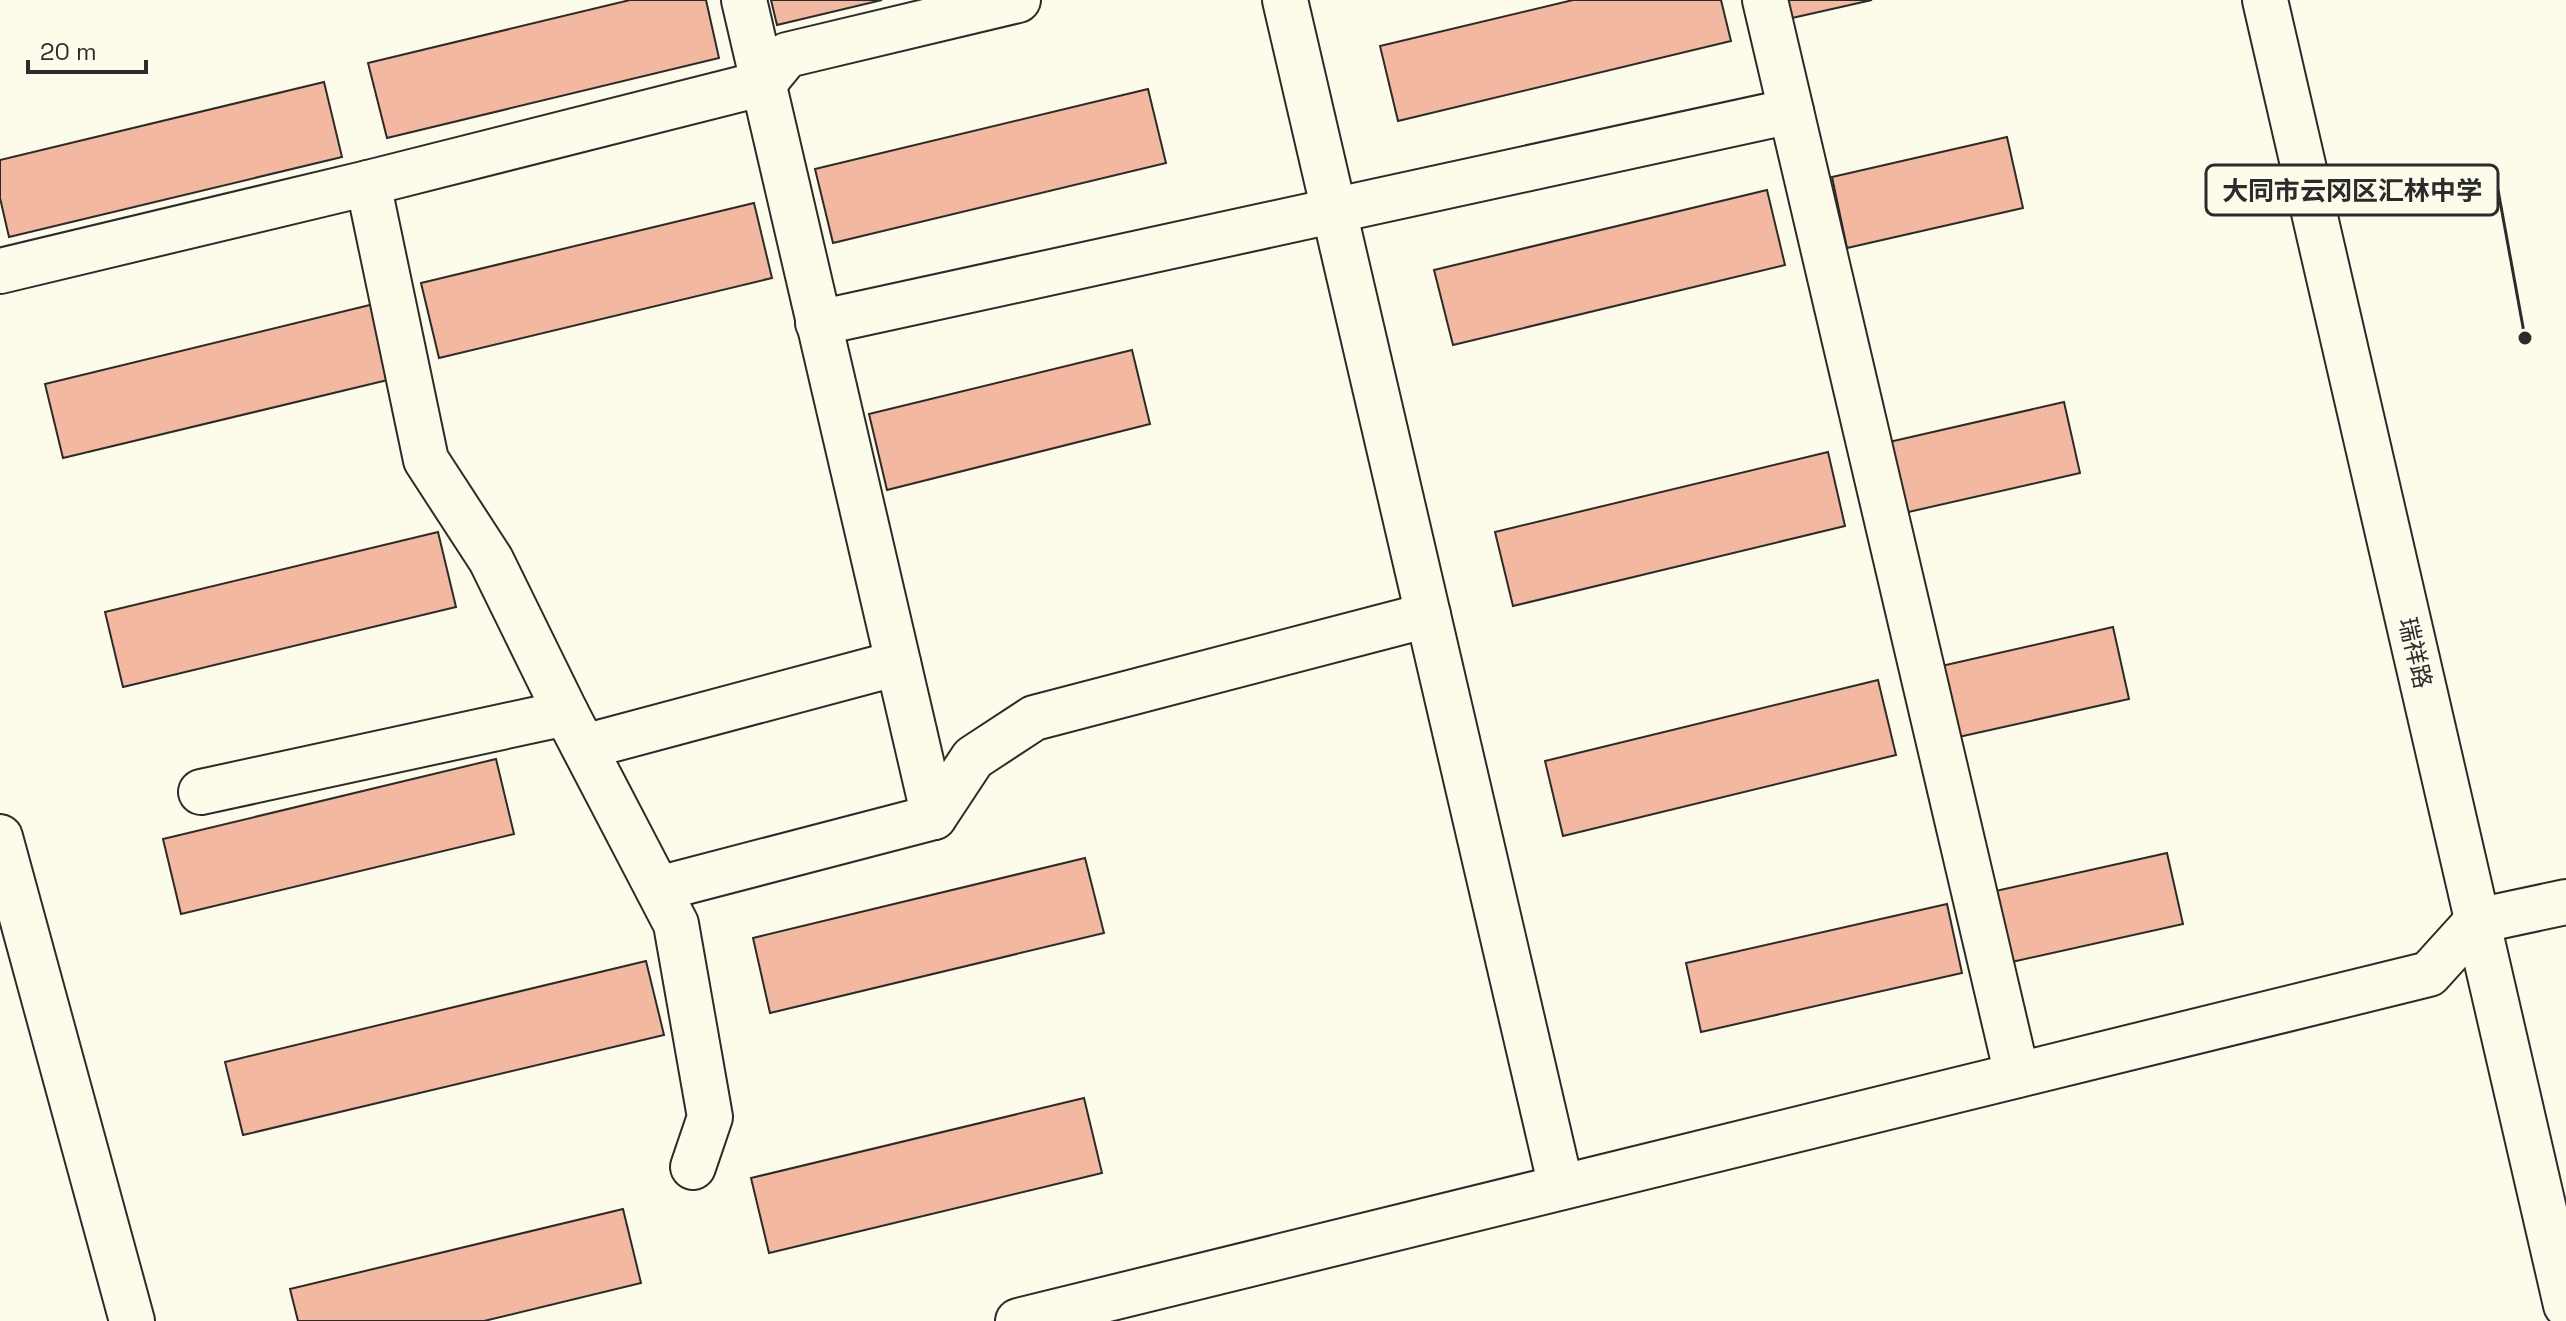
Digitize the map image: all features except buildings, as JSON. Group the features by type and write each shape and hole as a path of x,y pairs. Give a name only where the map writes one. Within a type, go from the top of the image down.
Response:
{"street":[{"path":"744,0 934,817"},
{"path":"0,271 368,183 764,83 787,55 1018,0"},
{"path":"1285,0 1561,1187"},
{"path":"1765,0 2017,1075"},
{"name":"瑞祥路","path":"2265,0 2566,1305"},
{"path":"818,323 1791,111"},
{"path":"368,183 426,460 491,560 676,924 710,1117 693,1167"},
{"path":"658,889 934,817 973,758 1034,718 1428,615"},
{"path":"201,792 575,730 898,663"},
{"path":"0,837 132,1321"},
{"path":"1018,1321 2429,974 2477,921 2566,902"}],"place":[{"name":"大同市云冈区汇林中学","path":"2525,338"}]}
